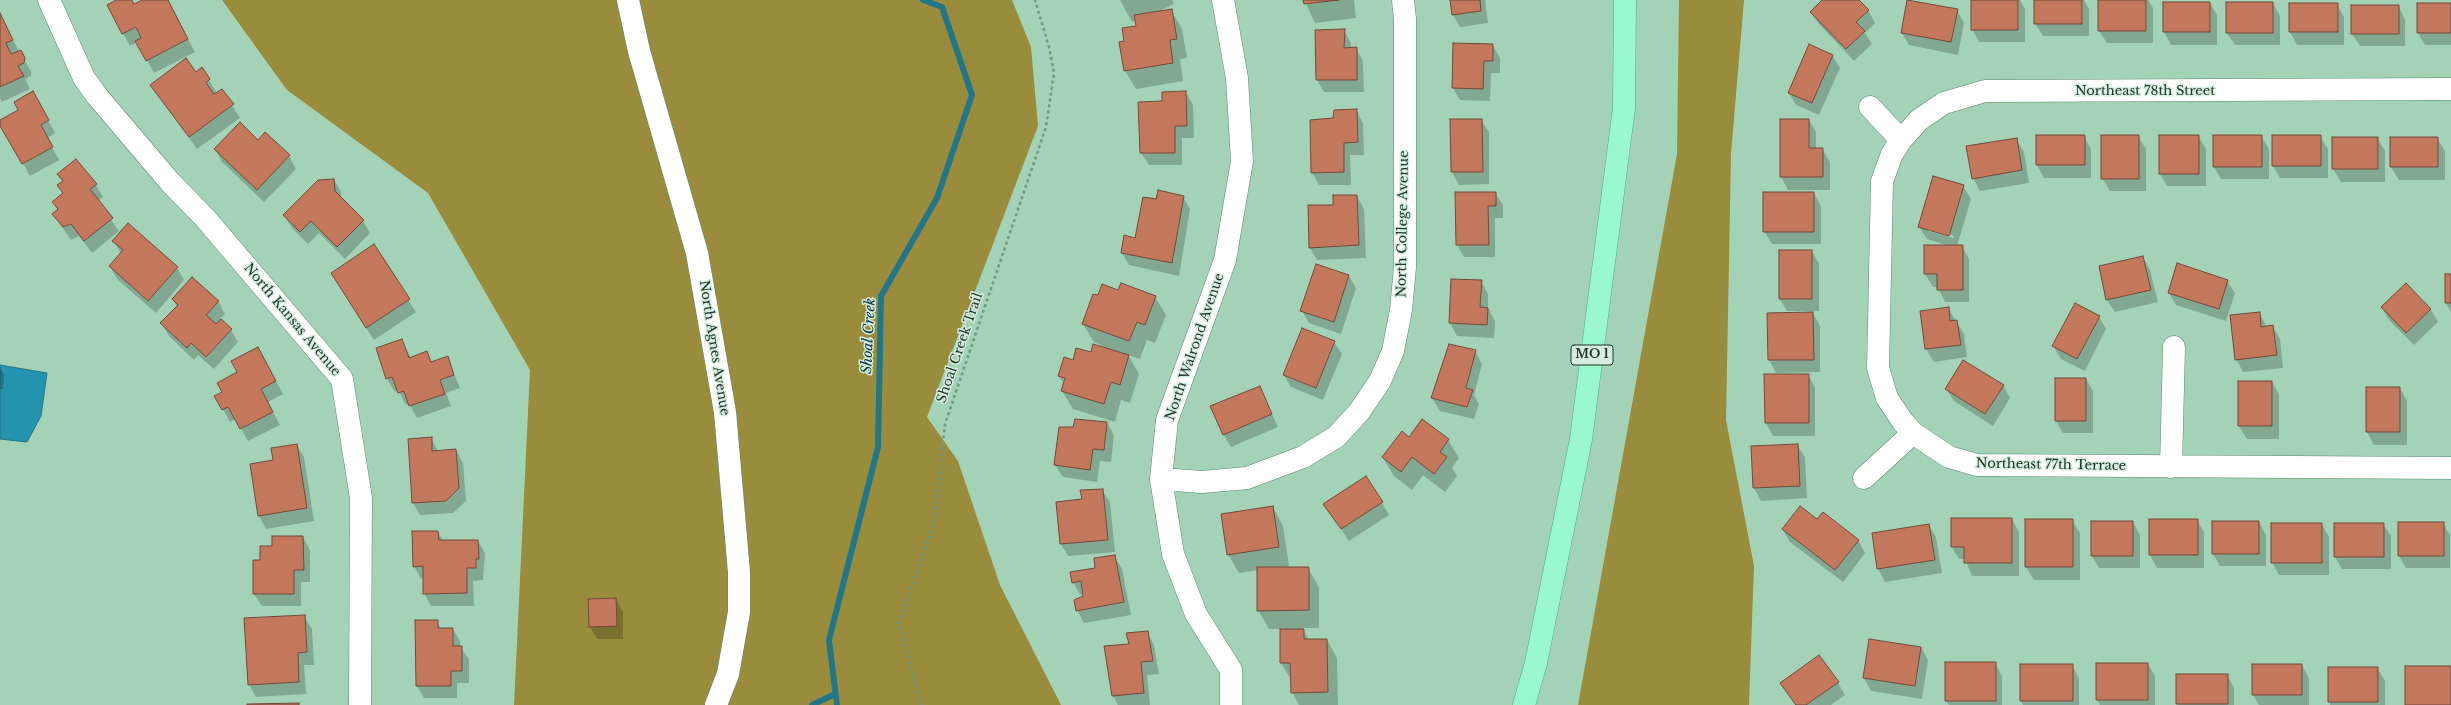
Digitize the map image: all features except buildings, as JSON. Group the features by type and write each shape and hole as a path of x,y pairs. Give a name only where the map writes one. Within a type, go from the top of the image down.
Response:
{"main road":[{"name":"MO 1","path":"1524,705 1536,663 1581,439 1624,108 1625,0"}],"street":[{"name":"North Kansas Avenue","path":"48,0 84,78 96,96 170,182 205,218 342,380 361,498 360,705"},
{"name":"North Agnes Avenue","path":"628,0 638,51 697,253 725,412 739,572 739,612 728,674 716,704"},
{"name":"North Walrond Avenue","path":"1223,0 1237,78 1242,161 1225,260 1167,420 1161,479 1173,554 1196,614 1231,670 1231,705"},
{"name":"North College Avenue","path":"1161,479 1202,482 1247,478 1303,457 1336,437 1359,412 1380,380 1393,351 1401,310 1405,267 1406,19 1403,0"},
{"name":"Northeast 78th Street","path":"1882,181 1892,154 1901,140 1920,120 1944,103 1986,91 2451,89"},
{"path":"1870,106 1901,140"},
{"name":"Northeast 77th Terrace","path":"1882,181 1878,368 1887,398 1903,422 1913,433 1949,457 1977,465 2451,468"},
{"path":"2171,467 2174,347"},
{"path":"1864,478 1913,433"}],"path":[{"name":"Shoal Creek Trail","path":"921,705 899,623 934,524 945,424 1046,127 1054,73 1049,47 1034,0"}],"shaded area":[{"path":"222,0 1012,0 1031,47 1038,126 927,417 958,461 1000,585 1061,705 514,705 530,370 428,193 287,90"},
{"path":"1679,0 1744,0 1731,154 1726,420 1754,566 1749,705 1578,705 1677,154"}],"water":[{"path":"0,365 47,373 41,416 27,442 0,439"}],"waterway":[{"name":"Shoal Creek","path":"837,705 829,640 878,447 881,296 937,198 972,95 942,7 923,0"},
{"path":"812,705 835,694"}]}
